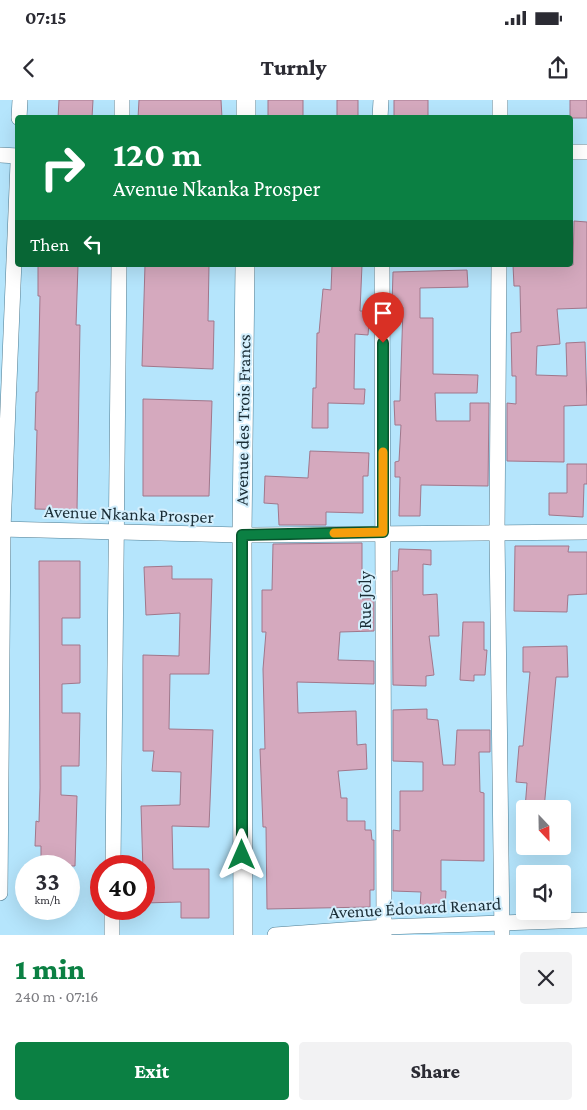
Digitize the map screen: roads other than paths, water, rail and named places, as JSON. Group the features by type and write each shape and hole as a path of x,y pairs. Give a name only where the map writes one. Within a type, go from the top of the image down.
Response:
{"street":[{"path":"19,115 20,100"},
{"path":"122,100 122,115"},
{"path":"246,100 246,115"},
{"path":"380,100 380,115"},
{"path":"500,100 500,115"},
{"path":"573,152 587,152"},
{"path":"0,156 15,156"},
{"path":"0,893 2,529 15,232"},
{"path":"113,855 119,267"},
{"name":"Avenue des Trois Francs","path":"243,935 242,535 245,267"},
{"name":"Rue Joly","path":"382,267 384,931"},
{"path":"499,267 497,533 502,929"},
{"name":"Avenue Nkanka Prosper","path":"2,529 115,534 242,535 383,532 587,532"},
{"path":"112,920 112,935"},
{"name":"Avenue Édouard Renard","path":"275,935 502,929 587,920"}]}
